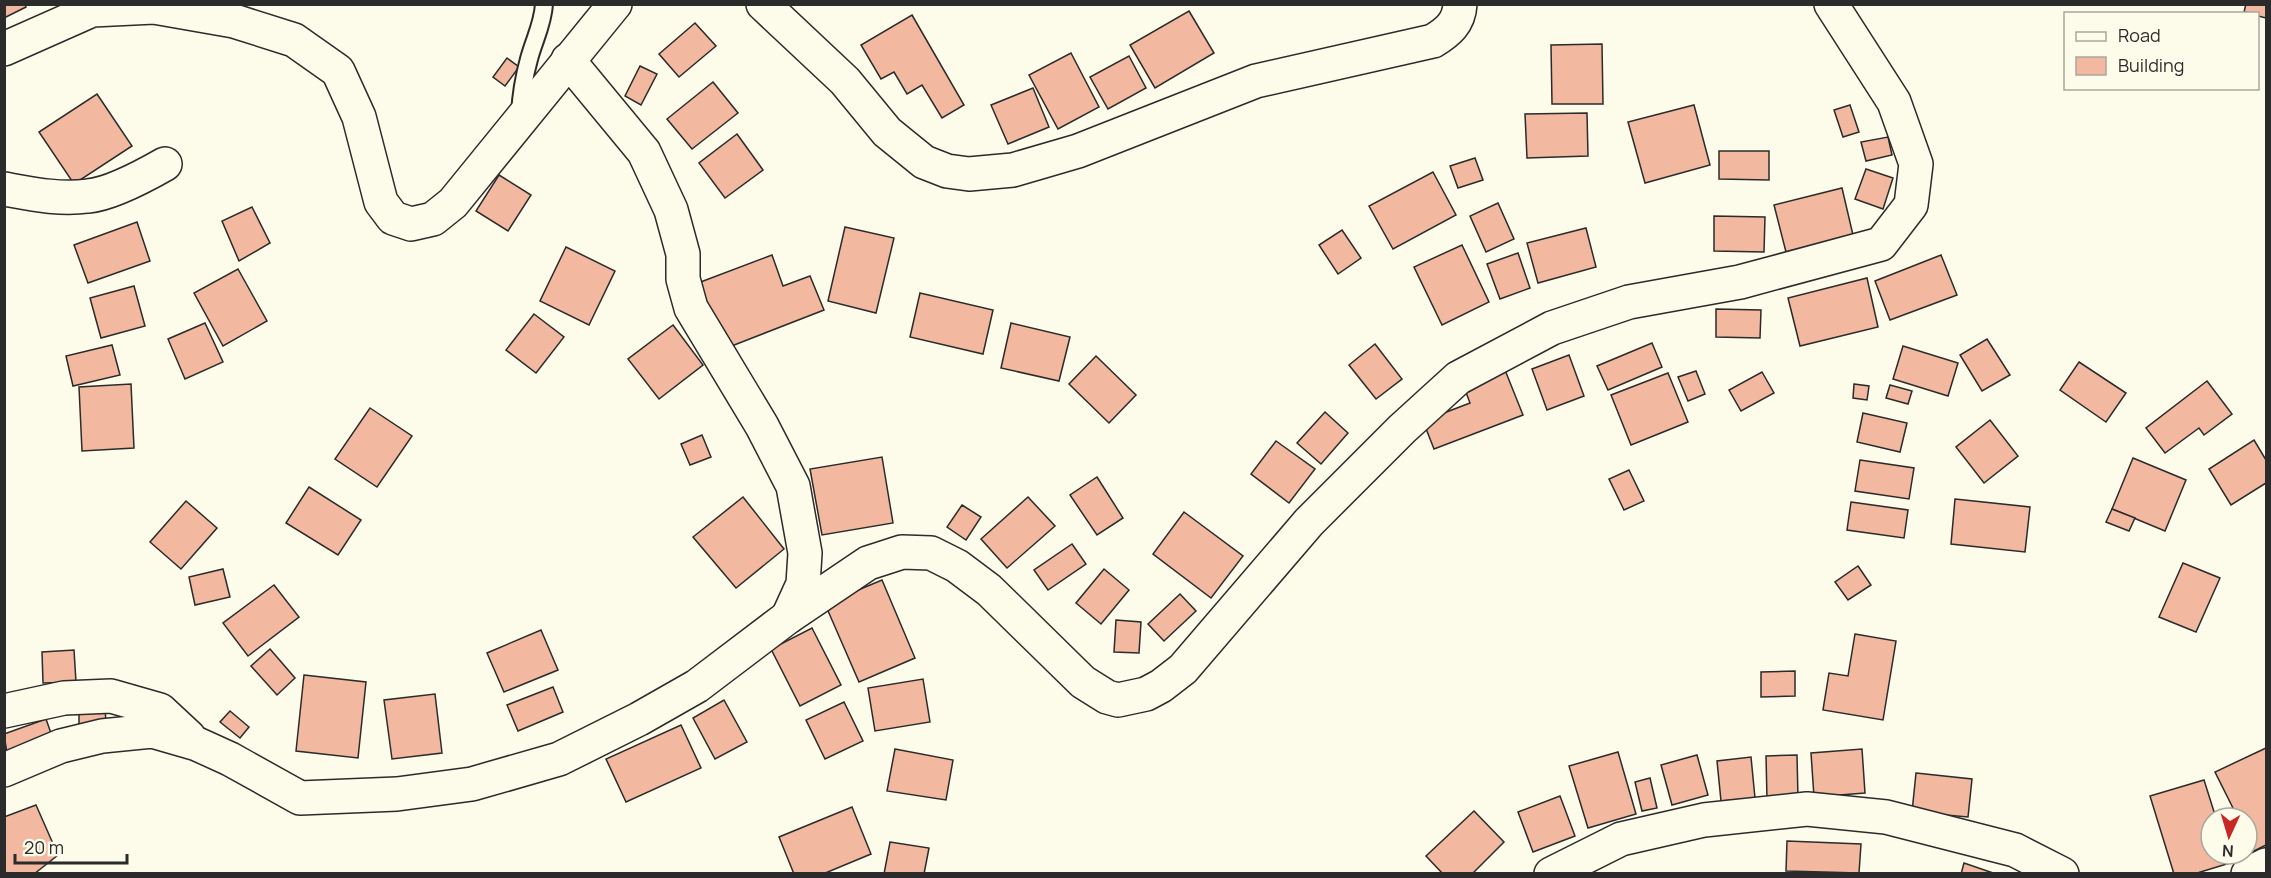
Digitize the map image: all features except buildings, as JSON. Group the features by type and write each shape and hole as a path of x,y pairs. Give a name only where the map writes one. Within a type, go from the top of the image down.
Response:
{"street":[{"path":"4,49 92,10 154,7 234,21 294,40 338,71 359,117 381,202 393,218 411,224 433,219 453,203 615,4"},
{"path":"763,4 845,81 887,132 924,162 946,171 969,174 1013,170 1078,151 1256,81 1433,41 1450,31 1460,11 1460,4"},
{"path":"4,770 61,746 102,736 152,731 197,744 230,759 300,798 397,794 472,784 559,759 639,719 697,686 788,617 868,563 902,552 931,553 957,566 988,590 1083,682 1107,697 1118,700 1129,699 1161,686 1183,669 1309,522 1402,429 1458,378 1552,328 1629,302 1740,282 1881,244 1911,205 1916,164 1894,102 1831,4"},
{"path":"568,60 644,152 671,210 683,254 683,279 691,308 757,417 794,486 805,553 803,584 788,617"},
{"path":"4,189 50,197 89,196 134,181 165,164"},
{"path":"4,711 64,698 111,696 160,710 197,744"},
{"path":"1551,873 1621,839 1704,820 1807,809 1886,817 2015,850 2062,873"},
{"path":"2248,873 2266,865"}],"lane":[{"path":"520,118 522,90 529,58 540,27 544,4"}]}
